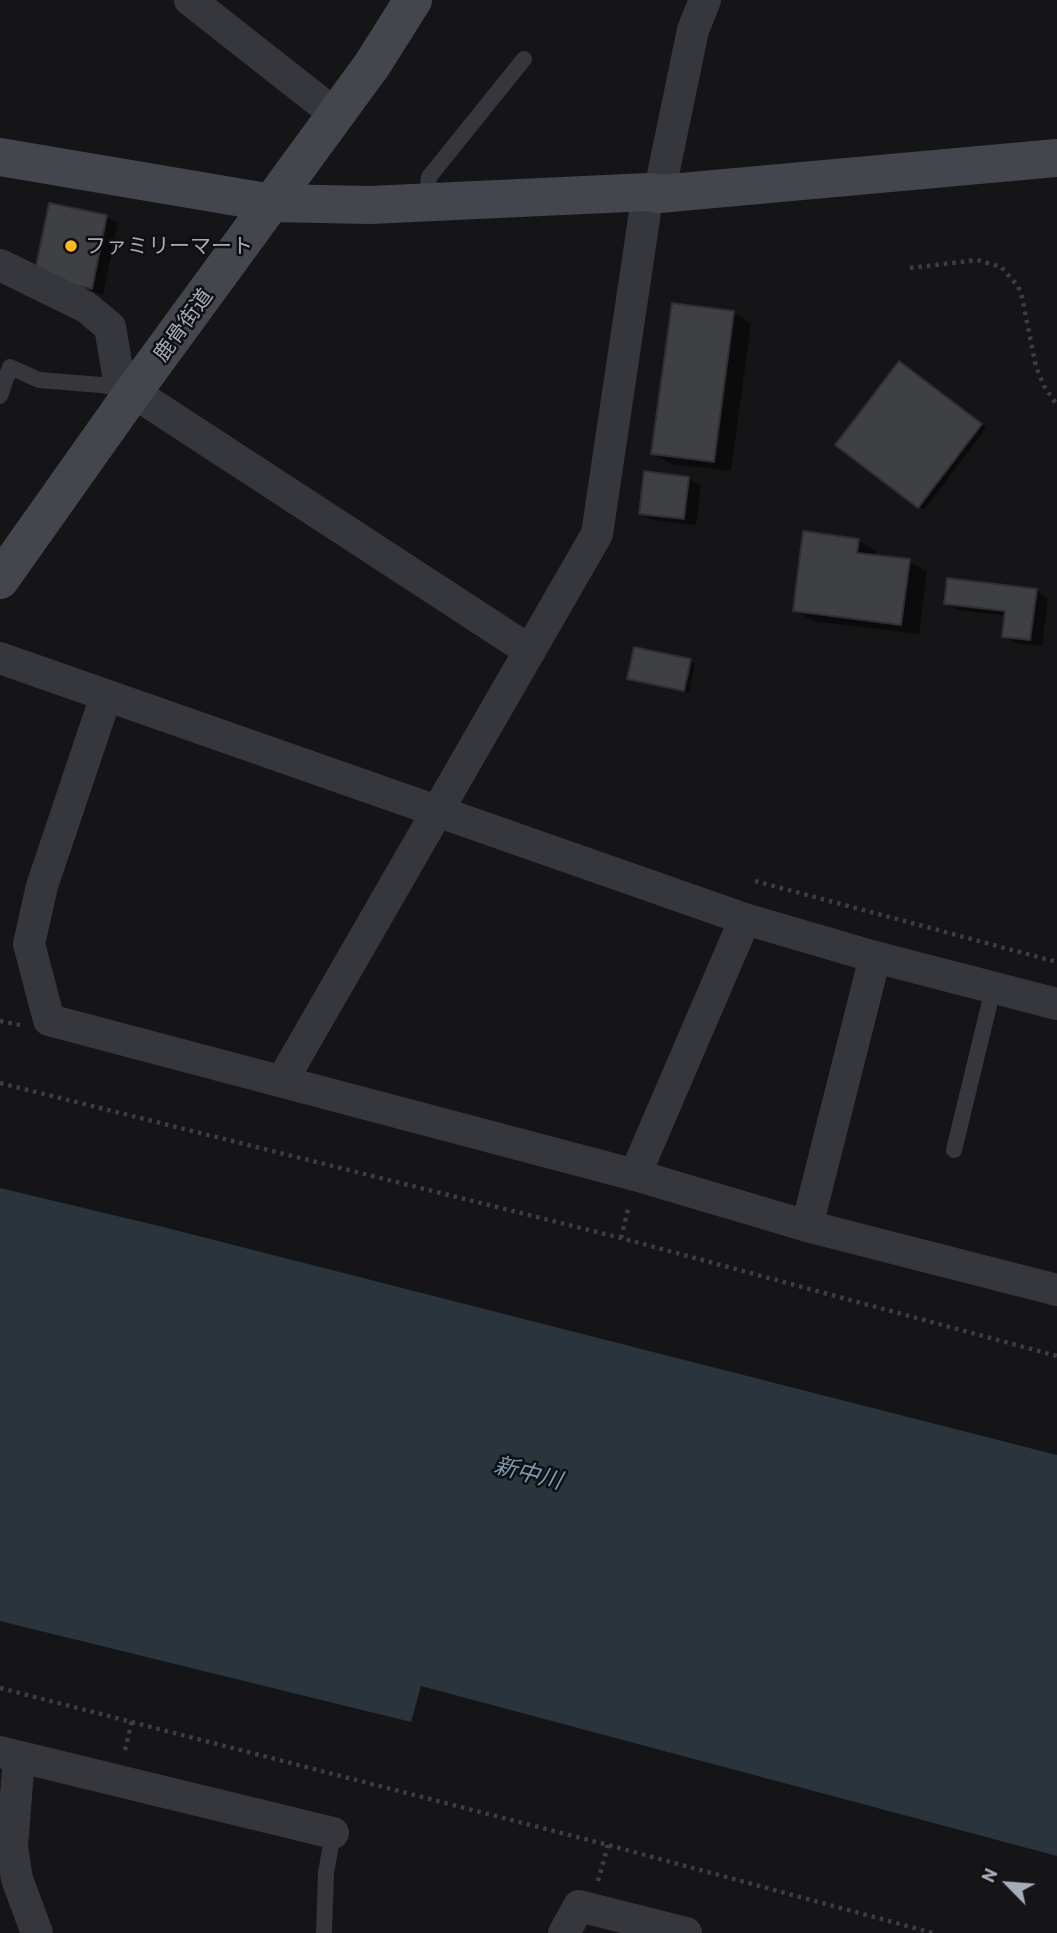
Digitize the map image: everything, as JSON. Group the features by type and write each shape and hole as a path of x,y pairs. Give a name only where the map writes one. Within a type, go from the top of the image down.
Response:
{"street":[{"path":"190,0 335,114"},
{"name":"鹿骨街道","path":"0,580 133,392 372,65 413,0"},
{"path":"282,1081 597,534 654,193 693,30 705,0"},
{"path":"0,157 272,203 370,205 654,193 1057,158"},
{"path":"0,265 86,307 110,327 118,374 133,392 530,651"},
{"path":"0,658 745,919 875,957 1057,1004"},
{"path":"106,696 42,887 29,944 49,1020 282,1081 633,1188 807,1226 1057,1290"},
{"path":"633,1188 745,919"},
{"path":"807,1226 875,957"},
{"path":"37,1933 7,1837 9,1754 332,1833"},
{"path":"564,1933 579,1906 686,1933"}],"lane":[{"path":"426,201 429,177 524,59"},
{"path":"0,396 10,367 39,380 101,385 133,392"},
{"path":"954,1150 993,989"},
{"path":"324,1933 326,1873 332,1833"}],"path":[{"path":"910,268 977,260 1001,267 1018,286 1036,367 1044,386 1057,405"},
{"path":"755,881 1057,962"},
{"path":"0,1083 621,1238 1057,1356"},
{"path":"621,1238 633,1188"},
{"path":"0,1688 608,1844 933,1933"},
{"path":"123,1760 132,1720"}],"water":[{"name":"新中川","path":"0,1188 163,1227 1057,1455 1057,1856 421,1686 411,1722 0,1621"}],"building":[{"path":"49,203 107,215 92,289 49,280 35,271"},
{"path":"672,303 734,311 714,462 651,454"},
{"path":"899,361 982,424 918,508 835,445"},
{"path":"644,471 689,477 684,519 639,514"},
{"path":"803,531 859,539 857,553 910,559 901,625 793,611"},
{"path":"947,578 1037,589 1030,640 1002,637 1005,611 944,604"},
{"path":"634,647 691,659 684,691 627,679"}],"place":[{"name":"ファミリーマート","path":"71,246"}]}
